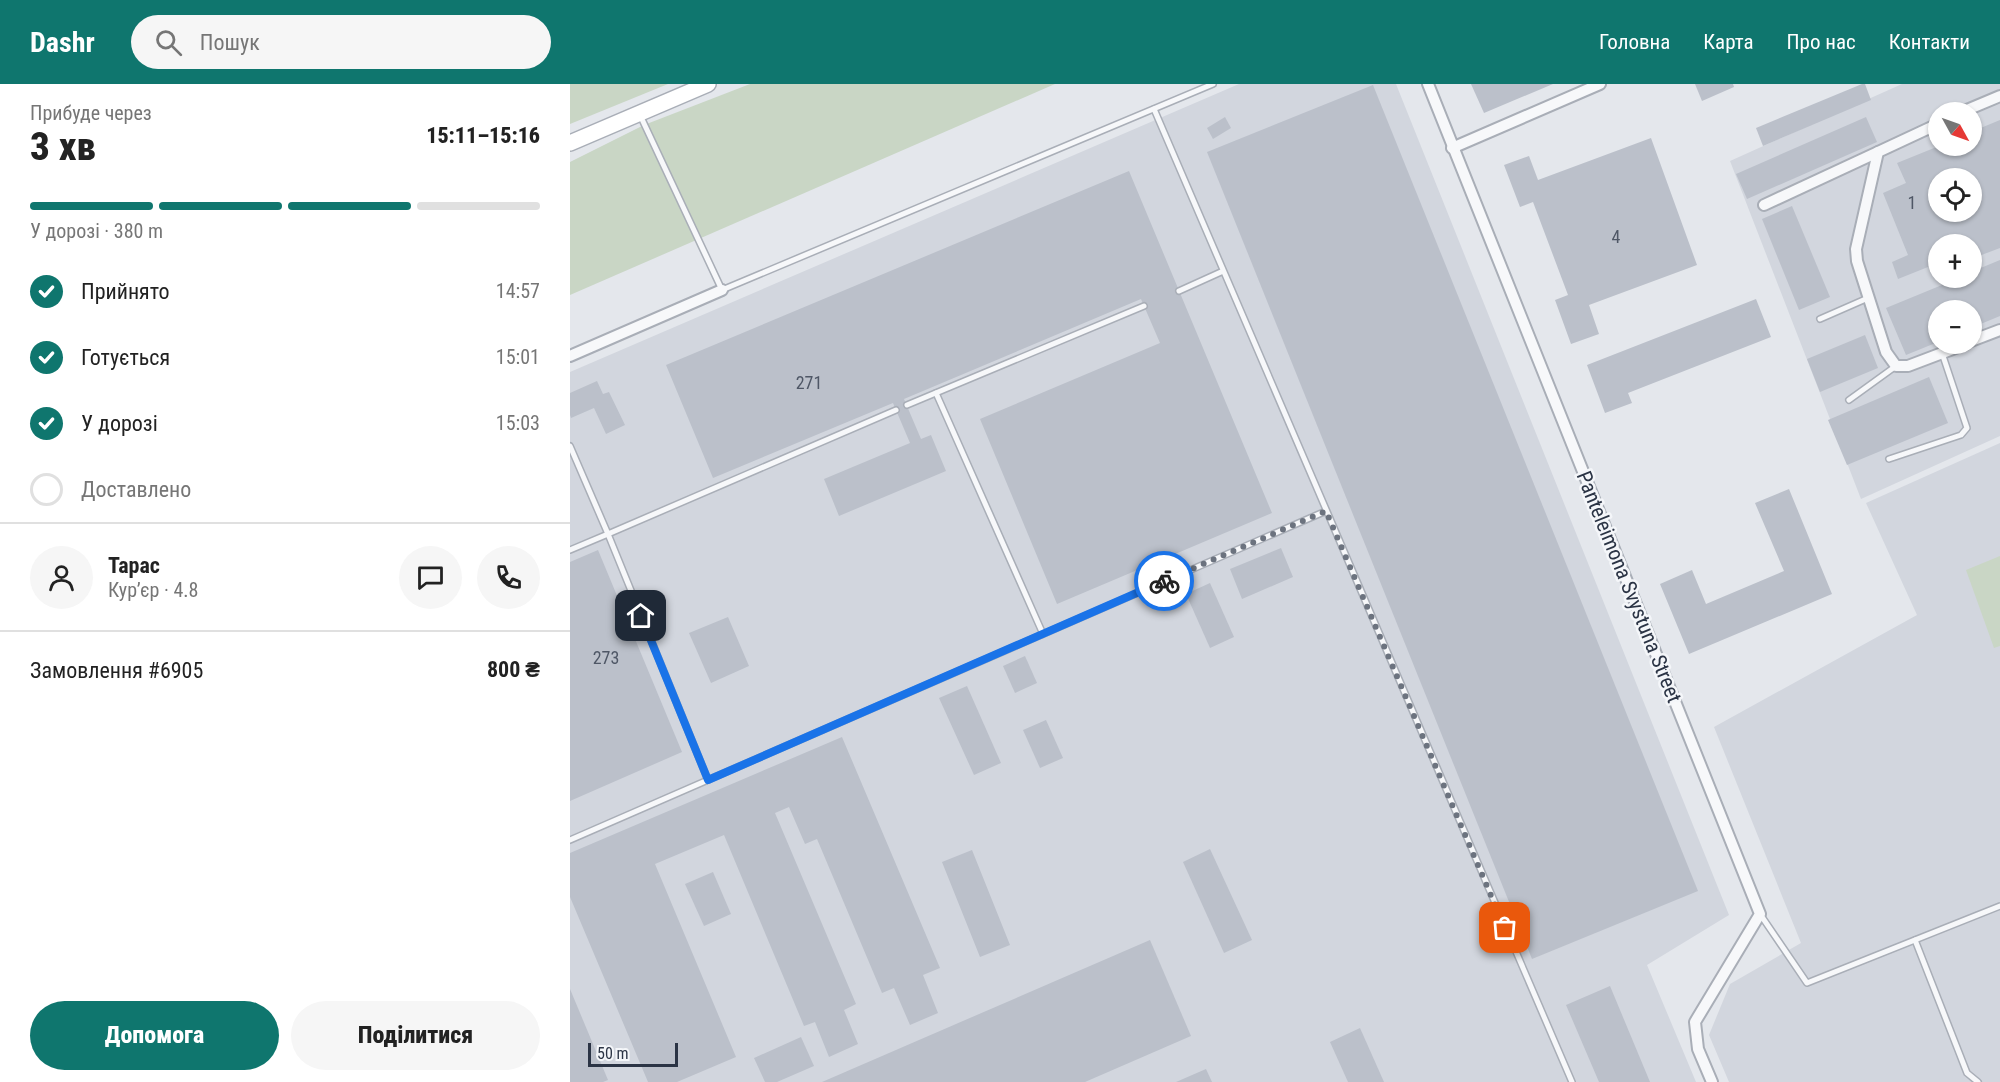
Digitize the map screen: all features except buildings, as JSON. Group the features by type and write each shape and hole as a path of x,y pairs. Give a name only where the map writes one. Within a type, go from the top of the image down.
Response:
{"main road":[{"path":"570,143 708,84"}],"street":[{"name":"Panteleimona Svystuna Street","path":"1428,84 1760,914"},
{"path":"1452,148 1600,84"},
{"path":"1982,104 2000,96"},
{"path":"1764,205 1928,129"},
{"path":"1878,153 1856,249 1868,298 1886,352 1896,366 1908,366 1939,354"},
{"path":"570,356 722,290"},
{"path":"1982,337 2000,330"},
{"path":"1712,1082 1698,1049 1695,1022 1760,914"}],"lane":[{"path":"639,113 722,290 1213,84"},
{"path":"1154,109 1572,1082"},
{"path":"1179,291 1221,272"},
{"path":"1820,319 1868,298"},
{"path":"907,405 1144,306"},
{"path":"1889,459 1961,435 1967,428 1942,354"},
{"path":"1849,400 1896,366"},
{"path":"936,393 1043,634"},
{"path":"570,550 896,410"},
{"path":"570,446 708,780"},
{"path":"570,840 1326,511"},
{"path":"1760,914 1807,983 2000,906"},
{"path":"1915,940 1967,1073 1978,1082"}],"shaded area":[{"path":"1239,84 1396,84 1729,915 1647,965 1696,1082 570,1082 570,372"},
{"path":"1902,84 2000,84 2000,436 1861,499 1730,161"},
{"path":"2000,443 2000,1082 1729,1082 1709,1035 1730,984 1801,943 1714,727 1917,615 1866,503"}],"green space":[{"path":"570,84 668,84 570,124"},
{"path":"750,84 1055,84 570,295 570,162 644,125"},
{"path":"2000,556 2000,646 1994,648 1966,570"}],"way so far":[{"path":"1164,581 1326,511 1505,928"}],"route":[{"path":"641,616 708,780 1164,581"}]}
